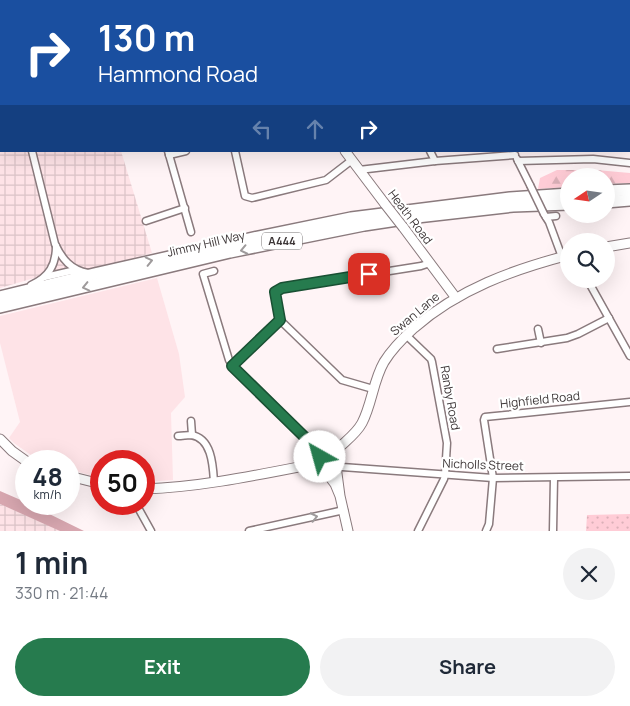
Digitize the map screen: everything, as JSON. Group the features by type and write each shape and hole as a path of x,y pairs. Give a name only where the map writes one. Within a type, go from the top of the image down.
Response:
{"highway":[{"path":"615,191 630,190"},
{"name":"Jimmy Hill Way","path":"0,297 258,236 351,218 510,198 560,195"},
{"path":"615,201 630,200"},
{"name":"Jimmy Hill Way","path":"0,307 230,252 364,225 513,206 560,204"}],"main road":[{"name":"Heath Road","path":"346,152 456,298"},
{"path":"615,246 630,243"},
{"name":"Swan Lane","path":"333,454 361,426 384,362 406,335 426,318 456,298 494,279 560,258"},
{"path":"0,439 15,453"},
{"path":"155,488 214,482 322,462 328,452 336,458 340,496"},
{"path":"322,462 331,470 336,465"},
{"path":"322,462 340,496 348,531"}],"street":[{"path":"32,152 56,244 64,260 82,272"},
{"path":"235,152 245,196 252,198 326,180 352,160"},
{"path":"430,152 435,161"},
{"path":"590,152 594,159"},
{"path":"169,153 191,232"},
{"path":"515,156 560,246"},
{"path":"359,170 435,161 515,156 594,159 630,164"},
{"path":"146,220 185,208"},
{"path":"545,216 556,216"},
{"path":"12,294 35,284 50,272 56,254 56,244"},
{"path":"373,389 342,380 280,320 275,292 282,288 430,263"},
{"path":"44,278 71,271 94,274"},
{"path":"214,271 203,274 232,366 322,462"},
{"path":"592,288 630,356"},
{"path":"497,349 565,338 578,334 609,318"},
{"path":"232,366 280,320"},
{"path":"538,329 541,342"},
{"name":"Ranby Road","path":"406,335 432,362 446,443 445,475"},
{"name":"Highfield Road","path":"493,478 485,417 630,402"},
{"path":"191,421 192,435"},
{"path":"178,436 192,435 199,439 210,451 214,482"},
{"name":"Nicholls Street","path":"336,465 493,478 630,476"},
{"path":"418,531 445,475"},
{"path":"486,531 489,524 493,478"},
{"path":"553,531 554,478"},
{"path":"249,531 344,510"},
{"path":"143,515 152,531"}],"shaded area":[{"path":"0,152 121,152 152,253 97,268 69,269 55,272 0,288"},
{"path":"157,278 179,354 185,397 171,413 173,480 155,481 155,450 90,450 90,475 80,472 80,450 24,450 14,443 9,438 20,422 0,343 0,316"},
{"path":"0,491 15,497 15,511 0,504"},
{"path":"0,504 15,511 15,515 25,515 60,531 0,531"},
{"path":"24,515 51,515 84,531 60,531"}],"green space":[{"path":"560,170 560,188 538,189 540,178"},
{"path":"615,172 630,173 630,183 615,184"},
{"path":"630,514 630,531 586,531 587,515"}],"route":[{"path":"320,457 322,454 232,366 280,320 275,292 282,288 369,274"}]}
